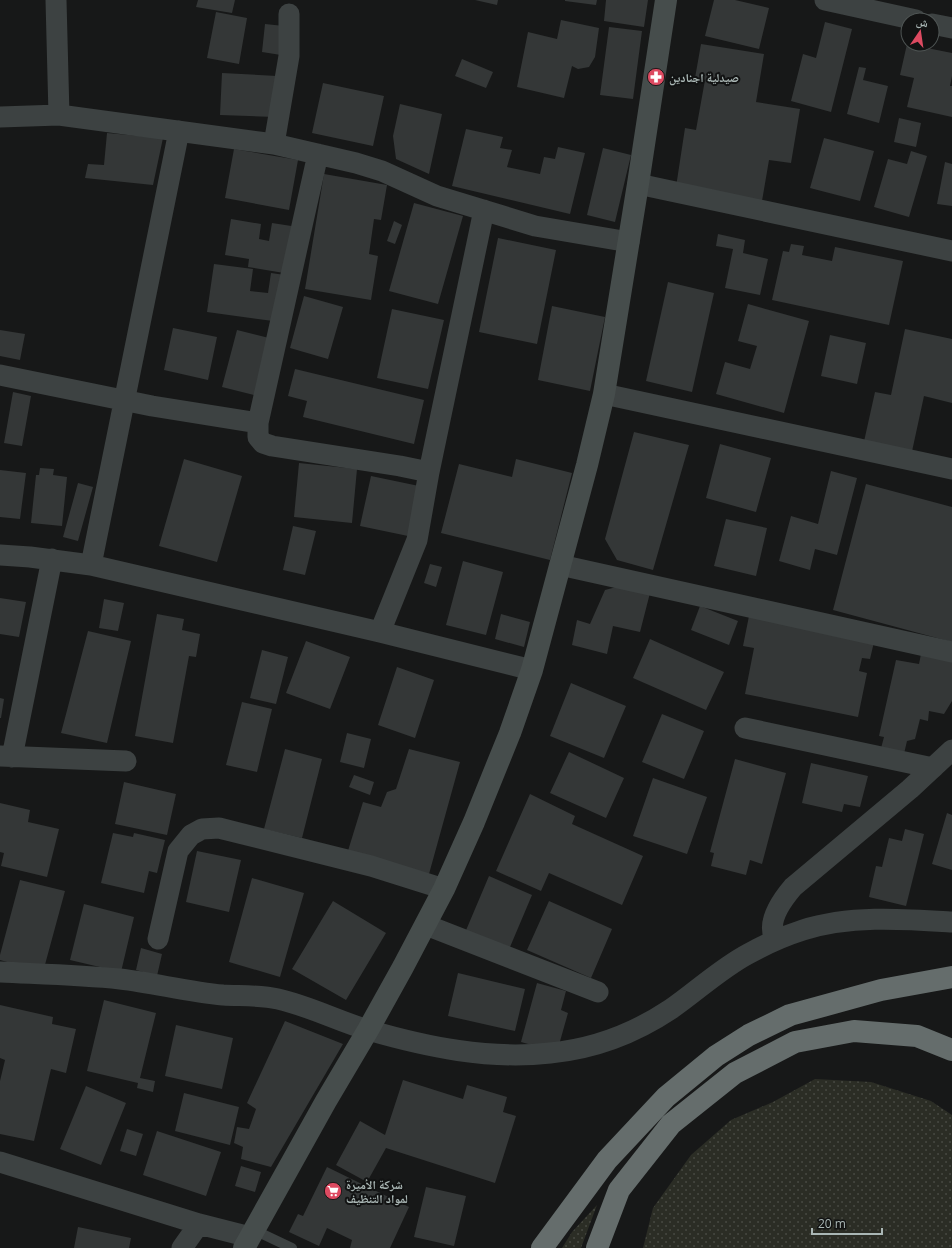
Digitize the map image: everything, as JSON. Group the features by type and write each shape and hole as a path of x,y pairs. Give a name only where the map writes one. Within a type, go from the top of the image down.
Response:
{"highway":[{"path":"542,1248 608,1160 666,1097 716,1056 749,1035 790,1016 881,990 952,977"},
{"path":"924,982 952,984"},
{"path":"596,1248 619,1190 671,1124 735,1073 795,1042 854,1031 917,1036 952,1050"}],"main road":[{"path":"249,1238 368,1030 444,889 474,822 510,733 532,670 587,465 604,394 666,0"}],"street":[{"path":"56,0 59,116"},
{"path":"825,0 874,5 900,14"},
{"path":"274,144 289,56 289,14"},
{"path":"940,26 952,28"},
{"path":"0,117 59,116 274,144 356,162 382,171 437,196 535,226 629,242"},
{"path":"91,565 179,131"},
{"path":"318,154 258,423 258,437 263,442 272,446 429,472"},
{"path":"638,184 952,251"},
{"path":"380,632 417,540 429,472 484,210"},
{"path":"0,375 124,401 258,423"},
{"path":"604,394 952,469"},
{"path":"0,555 30,556 91,565 380,632 532,670"},
{"path":"52,560 6,756 126,761"},
{"path":"560,565 952,652"},
{"path":"745,728 933,768"},
{"path":"776,940 772,935 772,924 775,914 793,887 933,768 952,750"},
{"path":"158,939 178,850 191,835 202,830 219,828 371,866 444,889"},
{"path":"0,972 115,979 224,995 278,999 305,1007 368,1030 433,1046 493,1055 530,1055 581,1048 628,1032 651,1021 672,1008 724,969 747,954 776,940 805,929 858,920 884,918 952,922"},
{"path":"426,924 598,992"},
{"path":"0,1162 199,1224 249,1238"},
{"path":"182,1248 199,1224"}],"lane":[{"path":"249,1238 292,1248"}],"shaded area":[{"path":"815,1079 871,1082 931,1101 952,1115 952,1248 643,1248 653,1208 691,1155 731,1120 773,1102"},
{"path":"597,1205 581,1248 562,1248 572,1232"}],"building":[{"path":"198,0 235,0 232,13 196,7"},
{"path":"475,0 498,0 497,5"},
{"path":"565,0 597,0 596,5"},
{"path":"606,0 648,0 644,27 604,21"},
{"path":"714,0 735,0 769,8 759,49 705,36"},
{"path":"216,12 247,18 239,64 207,58"},
{"path":"561,20 599,28 595,57 589,67 578,69 572,66 564,98 517,87 528,32 557,39"},
{"path":"825,22 852,29 831,112 791,101 803,54 816,58"},
{"path":"265,24 284,26 281,55 262,52"},
{"path":"609,27 642,31 633,99 600,95"},
{"path":"701,44 764,54 756,102 800,109 791,163 769,160 762,201 676,187 685,128 696,130 705,80 695,78"},
{"path":"940,51 952,53 952,76 950,86 952,86 952,117 907,107 914,78 900,75 905,52 940,52"},
{"path":"462,59 493,72 486,88 455,76"},
{"path":"859,67 866,68 863,80 888,86 879,123 847,114"},
{"path":"222,73 277,76 274,117 220,115"},
{"path":"323,83 384,96 373,146 312,133"},
{"path":"400,104 442,114 429,174 396,159 393,136"},
{"path":"899,118 921,123 916,147 894,142"},
{"path":"466,129 503,137 500,148 512,150 507,167 540,174 544,157 555,159 558,147 585,153 570,214 452,186"},
{"path":"107,133 163,138 153,185 85,178 88,164 104,165"},
{"path":"824,138 874,151 860,201 810,188"},
{"path":"603,148 631,155 615,222 587,215"},
{"path":"234,149 298,160 289,210 225,198"},
{"path":"911,151 927,156 909,217 874,207 888,159 907,164"},
{"path":"945,162 952,164 952,206 937,204"},
{"path":"324,174 387,185 381,220 374,219 369,254 378,256 371,300 305,289"},
{"path":"414,203 463,216 438,304 389,291"},
{"path":"231,219 261,224 259,239 269,241 272,223 298,227 290,274 248,267 249,259 225,255"},
{"path":"394,221 402,225 395,244 387,241"},
{"path":"718,234 745,240 743,253 768,259 760,295 725,288 733,249 716,246"},
{"path":"498,238 556,250 537,344 479,332"},
{"path":"791,244 804,246 802,255 832,261 835,247 903,261 889,325 772,300 783,251 789,252"},
{"path":"214,264 253,269 250,291 268,293 271,273 285,275 273,321 207,312"},
{"path":"668,282 714,293 692,392 646,381"},
{"path":"304,296 343,307 328,359 290,348"},
{"path":"748,304 809,321 784,413 716,394 725,362 750,369 757,346 738,341"},
{"path":"552,306 605,317 590,391 538,380"},
{"path":"392,309 444,320 428,389 377,378"},
{"path":"173,328 217,337 208,380 164,370"},
{"path":"905,329 952,339 952,403 924,396 911,456 863,446 875,392 891,395"},
{"path":"0,330 25,334 20,360 0,356"},
{"path":"237,330 273,339 258,396 222,387"},
{"path":"830,335 866,343 857,384 821,376"},
{"path":"295,369 424,400 414,444 303,417 307,401 288,396"},
{"path":"13,392 31,396 22,446 4,443"},
{"path":"634,432 689,445 653,570 617,560 605,539"},
{"path":"720,444 771,458 756,512 706,498"},
{"path":"184,459 242,476 217,562 159,546"},
{"path":"516,459 572,473 550,560 441,533 459,464 512,477"},
{"path":"299,463 357,469 352,523 294,517"},
{"path":"40,468 54,469 53,475 67,477 62,526 31,523 36,475 39,475"},
{"path":"0,470 26,473 20,519 0,517"},
{"path":"831,471 857,478 837,555 815,549 810,570 779,561 791,516 818,524"},
{"path":"371,476 419,486 408,536 360,526"},
{"path":"78,483 93,487 78,541 63,537"},
{"path":"866,484 952,507 952,642 833,610"},
{"path":"726,519 767,528 756,576 714,566"},
{"path":"293,526 316,531 305,575 283,570"},
{"path":"463,561 503,572 486,635 446,625"},
{"path":"430,564 442,567 436,587 424,583"},
{"path":"624,585 650,593 640,632 613,626 607,654 572,645 577,620 590,624 605,590"},
{"path":"0,598 26,602 19,637 0,634"},
{"path":"104,599 124,603 118,631 99,628"},
{"path":"700,606 738,621 729,645 691,630"},
{"path":"157,614 184,619 182,630 200,634 196,657 189,656 173,743 135,736"},
{"path":"501,614 530,622 524,647 495,639"},
{"path":"749,616 874,642 870,659 862,658 859,671 867,673 858,717 745,694 754,648 743,646"},
{"path":"88,631 131,641 107,743 61,733"},
{"path":"650,639 724,672 706,710 633,678"},
{"path":"306,641 350,657 330,709 286,693"},
{"path":"922,649 952,657 952,701 944,714 929,711 928,721 920,719 915,739 907,741 903,758 880,752 884,737 879,736 896,660 919,664"},
{"path":"262,650 288,657 276,704 250,698"},
{"path":"397,667 434,680 415,738 378,725"},
{"path":"571,683 626,706 604,758 550,736"},
{"path":"0,698 4,699 1,718 0,718"},
{"path":"242,702 272,709 257,772 226,765"},
{"path":"662,714 704,731 684,779 642,762"},
{"path":"347,733 371,739 364,768 340,762"},
{"path":"285,749 322,759 302,838 264,829"},
{"path":"409,749 460,762 429,874 347,854 363,802 381,807 387,792 396,789"},
{"path":"569,752 624,778 606,818 550,793"},
{"path":"735,759 786,773 762,864 750,860 746,875 711,866 714,853 710,852"},
{"path":"811,763 868,776 860,807 844,804 842,812 802,803"},
{"path":"354,775 374,782 370,795 349,787"},
{"path":"653,778 707,797 687,854 633,836"},
{"path":"124,782 176,794 167,835 115,824"},
{"path":"530,794 575,816 572,824 643,856 622,905 549,873 541,891 496,871"},
{"path":"0,803 30,810 28,822 59,829 47,877 1,866 4,853 0,852"},
{"path":"947,813 952,815 952,870 932,864"},
{"path":"905,829 924,834 906,906 869,897 876,866 882,867 889,838 902,841"},
{"path":"113,833 133,837 134,833 165,840 157,873 149,871 144,893 101,883"},
{"path":"197,851 241,860 229,912 186,902"},
{"path":"489,876 532,895 507,954 464,935"},
{"path":"252,878 304,893 280,977 229,962"},
{"path":"20,880 65,891 43,972 0,960 0,955"},
{"path":"333,901 386,933 346,1000 292,969"},
{"path":"549,901 612,929 591,978 527,950"},
{"path":"84,904 134,917 121,972 70,960"},
{"path":"141,948 162,954 157,976 136,970"},
{"path":"458,973 525,989 515,1031 448,1016"},
{"path":"537,983 566,991 561,1010 568,1013 557,1052 521,1042"},
{"path":"104,1000 156,1013 140,1078 155,1081 153,1092 137,1088 138,1083 87,1071"},
{"path":"0,1005 53,1017 52,1024 76,1029 66,1073 51,1069 34,1141 0,1134 0,1081 5,1060 0,1058"},
{"path":"285,1021 343,1044 271,1167 241,1159 243,1147 234,1143 237,1127 249,1129 256,1109 247,1103"},
{"path":"176,1025 233,1038 222,1089 165,1076"},
{"path":"403,1080 463,1099 467,1085 507,1097 503,1112 516,1116 495,1183 386,1148 367,1182 336,1165 360,1121 385,1135"},
{"path":"86,1086 126,1103 101,1165 60,1149"},
{"path":"184,1093 239,1107 230,1145 175,1131"},
{"path":"127,1129 143,1134 136,1156 120,1151"},
{"path":"157,1131 221,1152 206,1196 143,1175"},
{"path":"241,1166 261,1172 255,1192 235,1186"},
{"path":"327,1167 409,1207 390,1248 350,1248 352,1240 327,1228 319,1246 289,1232 298,1214 303,1216"},
{"path":"426,1187 466,1196 454,1246 414,1237"},
{"path":"78,1227 131,1238 129,1248 74,1248"}],"place":[{"name":"صيدلية اجنادين","path":"656,77"},
{"name":"شركة الأميرة لمواد التنظيف","path":"333,1191"}]}
